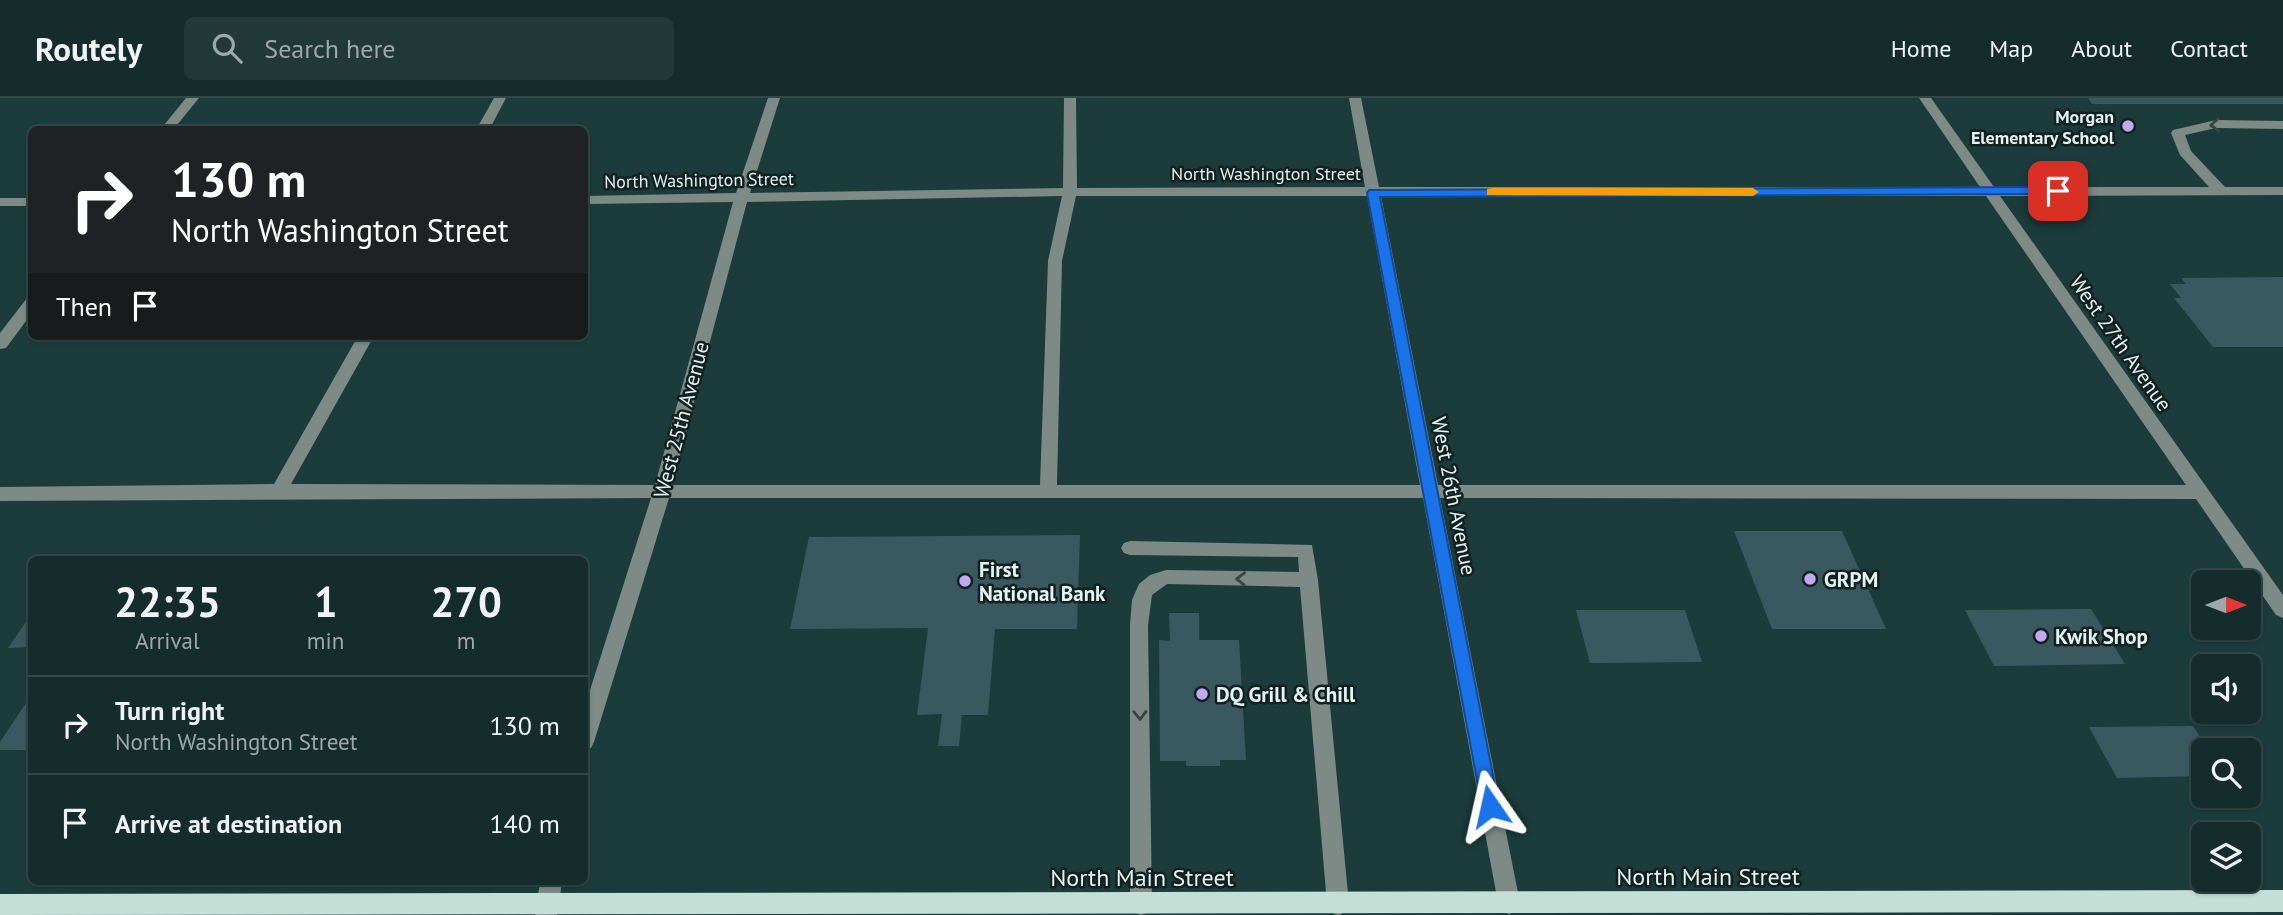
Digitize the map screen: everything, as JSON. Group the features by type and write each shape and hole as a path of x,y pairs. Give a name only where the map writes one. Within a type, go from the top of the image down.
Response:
{"main road":[{"name":"North Main Street","path":"0,905 548,900 1141,904 2283,901"}],"street":[{"path":"169,126 193,98"},
{"path":"484,126 500,98"},
{"name":"West 25th Avenue","path":"588,729 662,491 740,199 774,98"},
{"path":"1048,492 1055,261 1070,192 1070,98"},
{"name":"West 26th Avenue","path":"1355,98 1508,903"},
{"name":"West 27th Avenue","path":"1925,98 2283,610"},
{"path":"2221,191 2185,152 2178,133 2188,128 2211,125 2283,125"},
{"name":"North Washington Street","path":"588,200 1070,192 2283,191"},
{"path":"0,202 28,202"},
{"path":"0,344 28,307"},
{"path":"279,491 364,340"},
{"path":"0,494 279,491 2199,492"},
{"path":"1130,548 1306,550 1338,904"},
{"path":"1141,904 1141,594 1151,582 1166,577 1309,580"}],"building":[{"path":"2088,98 2283,98 2283,104 2092,104"},
{"path":"2283,277 2283,347 2213,347 2174,298 2181,298 2170,284 2186,284 2181,278"},
{"path":"1734,531 1842,531 1886,629 1772,629"},
{"path":"1080,535 1077,629 995,629 988,715 962,715 959,746 938,746 942,714 917,715 928,628 790,629 809,537"},
{"path":"2091,609 2125,664 1994,666 1965,610"},
{"path":"1576,610 1685,610 1702,662 1590,663"},
{"path":"1169,613 1199,613 1199,640 1239,640 1246,760 1220,760 1220,766 1186,766 1186,761 1160,761 1159,640 1170,641"},
{"path":"28,619 28,647 8,648"},
{"path":"28,700 28,750 0,750 0,742"},
{"path":"2193,726 2201,738 2191,738 2191,776 2117,778 2089,727"}],"slow traffic":[{"path":"1492,192 1753,192"}],"place":[{"name":"Morgan Elementary School","path":"2128,126"},
{"name":"GRPM","path":"1810,579"},
{"name":"First National Bank","path":"965,581"},
{"name":"Kwik Shop","path":"2041,636"},
{"name":"DQ Grill & Chill","path":"1202,694"}],"route":[{"path":"1490,806 1373,193 2058,191"}]}
